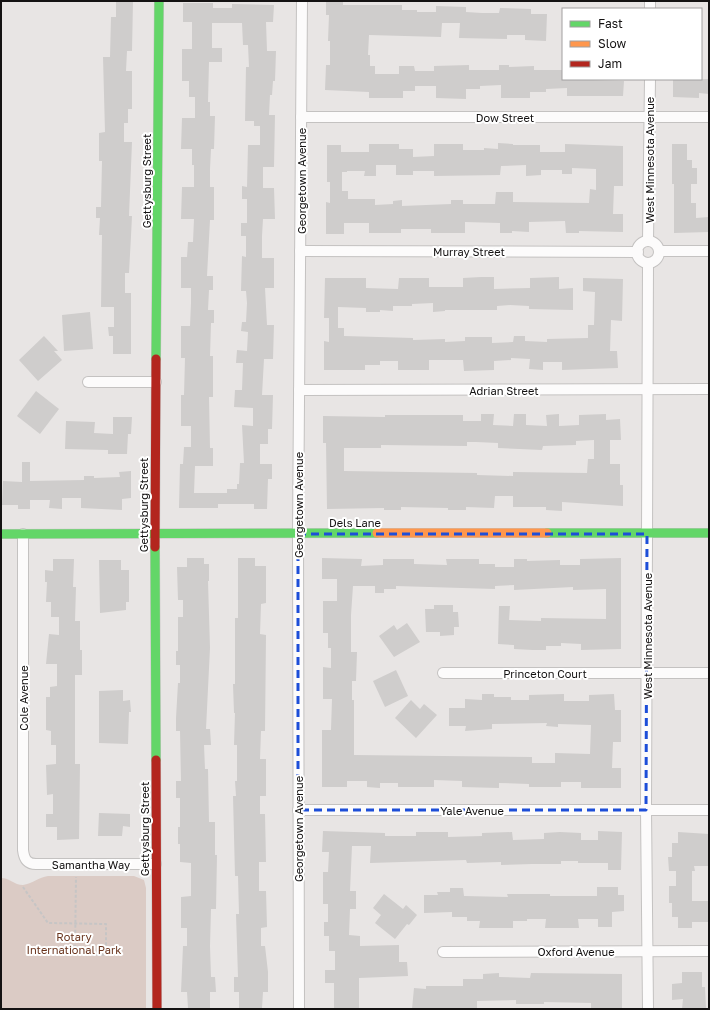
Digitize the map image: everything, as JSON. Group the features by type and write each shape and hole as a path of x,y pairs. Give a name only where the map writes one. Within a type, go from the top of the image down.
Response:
{"street":[{"name":"Gettysburg Street","path":"157,1009 155,534 159,1"},
{"name":"Georgetown Avenue","path":"299,1009 298,534 302,1"},
{"name":"West Minnesota Avenue","path":"648,241 650,80"},
{"name":"Dow Street","path":"301,117 709,117"},
{"path":"648,241 654,243 659,251 655,260 648,263 642,261 638,252 642,243 648,241"},
{"name":"Murray Street","path":"300,251 638,252"},
{"path":"659,251 709,251"},
{"name":"West Minnesota Avenue","path":"648,263 646,810 648,1009"},
{"path":"88,382 156,382"},
{"name":"Adrian Street","path":"299,390 709,389"},
{"name":"Dels Lane","path":"1,534 709,533"},
{"name":"Cole Avenue","path":"23,534 23,850 26,861"},
{"name":"Princeton Court","path":"443,673 709,673"},
{"name":"Yale Avenue","path":"298,810 709,810"},
{"name":"Samantha Way","path":"26,861 36,864 156,864"},
{"name":"Oxford Avenue","path":"443,952 709,951"}],"path":[{"path":"23,887 48,923 75,924 106,924 106,955 75,954 75,924 76,877"}],"highlighted area":[{"path":"298,534 647,534 646,810 298,810"}],"green space":[{"name":"Rotary International Park","path":"48,876 134,876 144,880 146,888 146,1009 1,1009 1,878 23,885"}],"building":[{"path":"116,1 133,1 132,51 127,51 126,71 132,71 132,109 128,109 128,123 124,123 124,142 132,142 129,216 132,216 131,236 129,273 125,273 125,293 131,293 131,354 113,354 113,336 109,336 108,327 114,327 114,307 101,307 102,235 99,235 100,218 96,218 96,207 101,207 102,161 99,161 99,133 105,132 103,57 110,57 111,17 116,17"},
{"path":"326,1 343,1 343,5 402,5 402,10 417,10 417,12 436,12 436,6 466,7 466,12 482,13 499,13 500,8 531,9 531,14 547,14 546,41 525,40 525,35 507,35 507,39 459,38 460,23 442,23 441,37 369,35 368,55 370,55 370,66 375,66 375,74 399,74 399,66 414,66 415,71 434,71 434,66 469,65 469,70 499,70 499,65 509,65 509,67 534,66 534,70 562,70 562,80 624,81 623,96 567,96 567,88 546,89 546,92 530,92 530,98 501,98 501,85 480,86 480,89 466,89 466,99 436,98 436,86 415,86 415,91 403,91 403,98 369,98 369,92 325,90 326,65 330,65 330,41 328,41 329,15 326,15"},
{"path":"183,3 213,3 213,8 232,8 232,4 274,5 273,22 266,22 267,51 276,51 275,81 273,81 272,95 270,95 269,115 275,115 274,167 263,167 263,188 274,188 275,219 263,219 262,236 262,258 274,258 274,288 265,288 267,325 274,325 273,359 264,359 262,395 273,395 272,429 268,429 268,444 260,444 260,464 272,464 272,479 268,479 267,509 254,509 254,504 218,504 218,508 179,508 180,464 183,464 184,447 191,447 191,426 181,426 181,395 184,395 185,358 181,358 181,326 190,326 191,288 181,288 181,257 187,257 188,242 193,242 194,219 181,219 182,187 194,187 192,149 181,149 182,118 195,118 195,97 189,97 189,81 182,81 182,49 192,49 192,22 183,22","holes":["212,23 242,23 243,45 248,45 249,67 246,67 245,121 254,121 254,126 260,126 260,145 248,145 247,187 242,186 242,199 247,199 247,223 241,223 241,236 246,236 246,257 242,256 241,291 246,291 247,303 246,322 242,322 241,331 248,332 247,351 237,350 236,363 243,363 242,390 235,390 234,407 253,408 253,426 242,425 244,463 240,463 239,484 237,484 237,489 227,489 227,493 194,493 195,466 213,466 213,448 210,448 209,397 213,397 213,356 210,356 211,323 214,323 214,310 208,310 209,290 213,290 213,276 207,276 210,220 214,220 214,187 210,187 210,169 211,149 214,149 215,116 210,116 210,102 208,102 209,62 222,62 222,48 212,48"]},
{"path":"709,79 709,94 699,93 699,98 673,97 673,80"},
{"path":"498,143 513,145 540,145 540,152 565,152 565,144 623,146 623,186 614,186 613,214 623,214 623,232 579,231 579,233 566,233 565,221 529,222 529,232 512,231 512,233 500,233 500,223 465,222 465,233 431,233 431,229 401,229 401,233 369,233 369,223 344,223 344,234 326,234 326,202 330,203 330,182 327,182 327,145 341,145 341,152 369,152 369,144 399,144 399,149 413,149 413,157 434,156 434,144 463,144 463,150 484,150 484,148 498,149","holes":["376,165 396,165 396,175 413,175 413,171 434,171 434,176 500,175 501,166 526,165 526,176 541,175 541,170 562,170 562,174 572,174 572,168 596,169 596,190 590,189 589,203 513,202 513,192 496,192 495,204 463,204 463,200 451,200 451,204 402,206 402,200 393,201 393,204 375,205 375,199 348,199 348,191 342,191 342,172 365,171 364,176 376,176"]},
{"path":"672,144 687,144 687,160 692,160 692,168 697,168 697,184 691,184 691,203 696,203 696,218 709,217 709,232 674,233"},
{"path":"494,277 494,289 530,288 530,278 559,277 559,289 573,288 573,310 529,309 529,306 510,305 497,306 497,310 445,310 433,312 433,303 412,304 412,306 393,306 393,311 380,310 380,312 366,312 366,308 338,307 338,328 344,328 344,336 413,338 413,340 445,339 445,342 465,341 465,337 492,337 492,343 513,342 514,336 525,336 525,341 547,342 547,339 588,338 588,325 594,325 595,292 583,291 583,278 623,279 622,321 611,320 610,351 617,351 618,368 562,370 562,362 543,362 543,370 529,369 530,359 511,358 511,360 494,361 494,370 464,371 463,360 429,360 429,370 398,370 398,361 380,361 380,365 365,365 365,370 324,370 324,341 329,342 329,318 324,318 325,278 366,278 366,288 398,289 399,278 429,278 429,287 463,287 463,278"},
{"path":"90,312 93,349 64,351 62,315"},
{"path":"44,336 58,351 54,351 62,360 38,381 19,360"},
{"path":"36,391 59,409 40,434 17,416"},
{"path":"481,414 494,414 493,425 513,426 514,414 526,414 526,425 547,426 546,415 559,414 559,426 579,425 579,415 606,414 606,420 620,419 621,440 610,440 610,464 620,464 620,485 623,485 623,506 562,502 562,511 546,510 546,507 513,507 513,496 495,496 494,508 466,507 466,510 401,507 401,510 384,510 384,508 327,509 326,443 323,443 323,416 385,417 385,415 463,415 463,421 481,421","holes":["594,440 594,459 588,459 587,473 513,472 513,476 477,475 477,473 344,471 344,448 381,448 381,445 467,446 467,442 476,442 498,443 498,448 542,450 543,446 576,445 576,441"]},
{"path":"113,417 132,417 131,434 128,434 127,454 108,454 108,450 65,449 66,421 95,422 94,433 113,434"},
{"path":"22,462 30,462 30,481 84,480 84,476 94,476 94,478 120,477 119,472 131,471 131,498 122,499 122,510 81,508 81,498 62,498 62,509 49,508 50,500 30,500 30,509 18,509 18,505 2,505 3,481 22,482"},
{"path":"187,558 204,558 204,564 209,564 208,581 210,648 206,729 210,729 211,745 204,745 205,769 208,769 209,822 215,822 215,855 217,855 216,909 211,909 210,946 211,977 215,977 216,992 210,992 210,1008 188,1008 187,992 181,992 183,946 187,946 187,928 181,928 181,897 191,896 191,863 180,862 180,844 178,844 178,827 180,827 180,798 176,798 176,781 181,781 180,731 176,731 176,718 178,683 180,683 180,665 176,665 176,651 178,651 178,617 183,617 183,600 178,600 177,567 187,567"},
{"path":"238,558 255,558 255,566 266,566 266,603 261,604 260,634 266,635 265,731 261,731 260,759 266,759 266,796 260,796 260,814 265,814 266,862 259,862 259,891 266,891 267,927 261,928 261,946 265,946 268,972 268,992 263,992 262,1008 239,1008 239,992 234,992 234,977 238,977 236,914 239,914 238,876 235,876 233,796 236,796 235,781 237,781 237,745 234,745 235,713 233,684 235,684 235,618 238,618"},
{"path":"322,558 362,559 361,566 383,565 383,559 414,559 414,564 447,565 446,559 479,559 479,564 495,564 495,567 514,567 514,559 527,559 527,561 560,560 560,565 580,565 580,559 621,558 621,649 581,650 581,644 561,643 561,646 546,646 546,650 533,650 514,649 514,645 498,644 499,606 510,606 509,620 541,621 541,618 606,619 606,589 573,590 573,587 514,590 514,585 495,586 495,589 396,586 396,589 384,589 384,593 375,593 375,586 353,586 351,652 357,652 356,681 352,681 352,700 354,700 354,755 532,757 532,763 555,763 555,753 590,754 591,725 558,724 558,727 546,726 547,723 492,724 492,729 465,731 466,726 449,726 449,708 465,708 465,699 482,700 482,694 494,694 494,697 511,697 511,700 529,700 529,695 564,694 564,701 589,701 589,695 614,694 615,710 621,710 621,742 613,742 612,768 621,768 621,788 581,788 581,782 561,782 561,787 529,787 529,784 499,783 499,788 462,787 462,781 434,780 434,787 398,787 398,783 380,783 380,788 367,787 367,781 347,781 347,787 322,787 322,730 331,730 332,699 323,699 323,667 331,668 331,648 328,648 328,633 323,633 323,601 337,601 337,579 322,579"},
{"path":"53,559 74,559 73,587 76,587 75,621 80,621 82,675 75,675 75,764 80,764 79,839 57,840 57,827 46,827 46,814 53,814 53,794 47,795 46,765 56,764 56,745 51,745 51,731 46,730 46,697 50,697 50,687 57,686 57,664 46,664 49,634 59,635 59,617 51,617 51,602 46,602 47,582 45,582 45,570 53,571"},
{"path":"99,560 121,560 121,570 129,570 129,602 126,602 126,610 100,613"},
{"path":"434,605 453,605 453,612 458,612 459,627 454,627 454,635 440,636 440,632 426,632 425,609 434,609"},
{"path":"407,623 420,642 394,657 379,636 394,625 397,630"},
{"path":"396,670 408,696 385,707 373,681"},
{"path":"123,690 123,701 130,700 131,712 129,712 128,744 99,743 99,691"},
{"path":"411,700 420,709 424,704 437,715 416,738 395,718"},
{"path":"99,813 130,814 130,827 123,826 122,836 98,836"},
{"path":"323,831 385,833 385,836 416,836 416,832 448,832 448,837 482,836 482,833 512,832 513,840 544,839 544,833 560,832 581,833 581,840 598,840 598,831 622,832 621,870 608,870 608,863 578,863 578,861 561,861 561,864 501,865 501,862 467,863 466,860 370,863 371,846 352,846 350,891 356,891 356,909 350,909 349,935 360,936 360,946 399,945 399,962 407,962 408,976 359,978 359,1009 334,1009 334,983 325,983 325,970 335,970 335,951 329,951 329,936 324,936 324,922 328,922 328,904 323,904 323,872 328,872 329,852 322,852"},
{"path":"678,832 709,834 709,866 694,866 695,871 692,871 692,901 709,901 709,922 692,922 692,928 678,928 678,917 672,917 672,903 669,903 669,886 676,886 676,871 669,871 668,857 672,857 672,843 678,843"},
{"path":"597,887 618,887 618,895 624,895 624,911 612,912 612,927 598,927 598,919 578,919 579,928 545,928 546,919 527,919 527,921 513,921 513,928 479,928 480,921 467,921 467,917 452,917 452,912 424,913 424,895 438,895 437,892 450,892 450,888 463,888 464,896 508,897 507,894 597,896"},
{"path":"384,894 403,909 406,905 417,915 409,925 407,924 395,939 375,923 381,915 373,908"},
{"path":"682,972 702,972 702,987 705,987 706,1009 682,1009 683,999 672,1000 672,984 682,983"},
{"path":"499,973 499,977 530,978 531,973 622,974 622,1009 591,1009 591,1003 544,1002 544,1004 516,1004 516,1000 477,1001 477,1009 412,1009 414,988 426,989 426,986 463,986 463,979 483,979 483,974"}],"traffic: fast":[{"path":"156,359 159,1"},
{"path":"1,534 377,533"},
{"path":"547,533 709,533"},
{"path":"155,547 156,760"}],"traffic: slow":[{"path":"377,533 547,533"}],"traffic: jam":[{"path":"155,547 156,359"},
{"path":"156,760 157,1009"}]}
